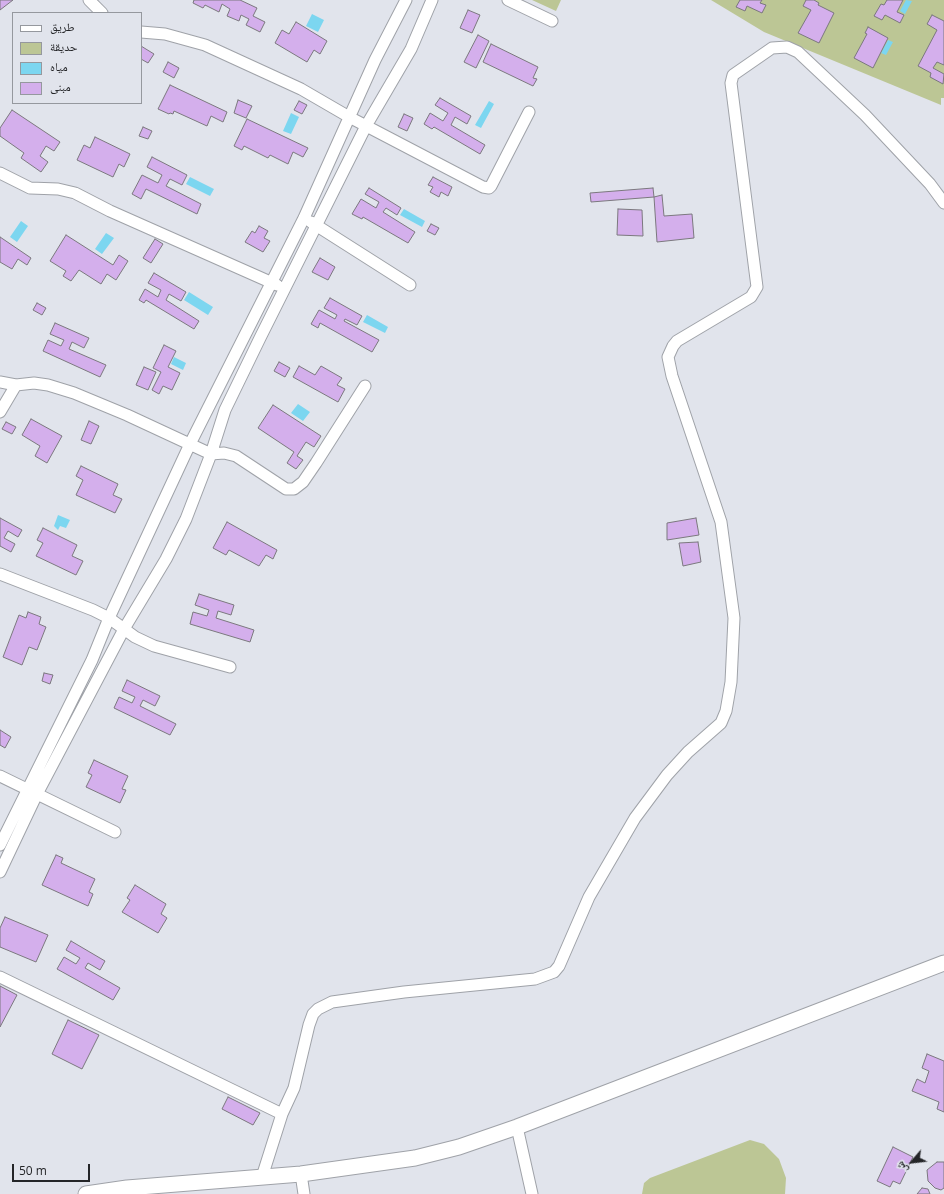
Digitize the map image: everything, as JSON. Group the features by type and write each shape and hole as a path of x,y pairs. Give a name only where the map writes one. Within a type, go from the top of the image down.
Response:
{"main road":[{"path":"86,1194 127,1188 301,1174 415,1158 459,1147 517,1127 944,963"}],"street":[{"path":"89,0 101,12"},
{"path":"0,845 92,660 109,618 190,444 304,218 351,118 375,60 406,0"},
{"path":"0,872 37,794 124,629 166,558 186,519 211,454 225,410 366,126 411,49 432,0"},
{"path":"508,0 552,21"},
{"path":"142,32 165,34 205,45 302,89 351,118 487,188 491,186 496,178 530,112"},
{"path":"262,1177 282,1114 294,1088 313,1014 324,1005 332,1002 404,992 535,979 554,972 559,966 589,897 635,818 667,775 688,752 721,723 726,711 730,682 734,618 721,522 672,376 668,357 673,346 678,341 751,297 757,287 731,83 733,76 772,48 787,47 798,52 865,115 930,184 944,203"},
{"path":"0,173 30,188 58,189 75,193 110,211 284,289"},
{"path":"304,218 410,284"},
{"path":"0,382 16,385 34,383 48,385 74,393 211,454 224,453 236,456 286,489 294,489 303,482 365,386"},
{"path":"0,412 16,385"},
{"path":"0,574 90,608 109,618 142,641 154,646 230,667"},
{"path":"0,776 115,832"},
{"path":"0,977 282,1114"},
{"path":"517,1127 532,1194"},
{"path":"301,1174 304,1194"}],"green space":[{"path":"532,0 561,0 556,11"},
{"path":"711,0 944,0 944,98 941,98 941,105 764,32"},
{"path":"750,1140 764,1144 779,1159 786,1178 785,1194 642,1194 644,1183 650,1178"}],"water":[{"path":"906,0 912,1 905,14 900,11"},
{"path":"312,14 324,20 318,32 306,26"},
{"path":"888,40 893,42 886,55 881,53"},
{"path":"489,101 494,104 481,128 475,125"},
{"path":"291,113 299,117 291,134 283,131"},
{"path":"190,177 214,189 210,196 186,184"},
{"path":"404,209 425,221 422,227 400,215"},
{"path":"21,221 28,226 17,242 10,237"},
{"path":"106,233 114,238 102,254 95,249"},
{"path":"189,292 213,307 208,315 184,300"},
{"path":"367,315 388,327 385,333 363,322"},
{"path":"174,357 186,363 183,370 171,364"},
{"path":"298,404 310,412 303,421 291,413"},
{"path":"58,515 70,520 66,528 60,526 58,530 54,526"}],"building":[{"path":"0,0 13,0 0,10"},
{"path":"194,0 240,0 257,8 253,16 265,22 260,32 246,25 249,19 241,15 239,21 227,16 230,9 222,4 219,12 205,5 203,8 193,3"},
{"path":"740,0 762,0 760,3 766,5 762,13 747,6 745,11 736,7"},
{"path":"806,0 814,0 819,3 818,5 834,13 819,43 798,33 811,10 803,6"},
{"path":"887,0 903,0 897,12 904,15 900,23 885,15 882,20 874,16 881,4 884,5"},
{"path":"468,10 480,15 472,33 460,28"},
{"path":"932,15 944,21 944,65 937,62 933,68 944,74 943,84 930,77 931,73 918,66 937,30 927,24"},
{"path":"296,22 327,41 320,54 314,50 307,62 275,43 282,30 289,34"},
{"path":"868,27 888,38 873,68 854,58 867,34 865,33"},
{"path":"478,35 489,41 476,68 464,62"},
{"path":"491,44 538,67 533,78 537,79 533,86 483,62"},
{"path":"142,47 154,54 148,63 142,60"},
{"path":"168,62 179,68 174,78 163,72"},
{"path":"170,85 227,112 223,122 211,116 207,126 174,111 173,114 169,114 158,109"},
{"path":"440,98 471,116 467,124 455,117 451,125 485,145 480,154 434,127 432,129 424,124 430,113 443,121 448,113 435,105"},
{"path":"238,100 252,106 246,118 234,113"},
{"path":"299,101 307,105 302,114 294,110"},
{"path":"12,110 60,142 54,151 46,146 40,156 48,162 41,172 21,158 24,153 0,136 0,128"},
{"path":"404,114 413,118 407,131 398,127"},
{"path":"247,119 308,148 303,157 293,152 288,164 270,155 268,158 244,146 242,150 234,146"},
{"path":"143,127 152,131 148,139 139,136"},
{"path":"95,137 130,154 124,167 119,164 113,177 77,160 84,145 90,148"},
{"path":"152,157 187,175 182,185 170,179 166,186 201,204 197,214 146,189 141,199 132,194 142,175 158,183 162,175 147,167"},
{"path":"433,177 452,187 448,196 441,192 439,197 430,192 433,187 428,185"},
{"path":"369,188 401,208 397,215 386,208 383,212 415,232 408,243 363,217 362,219 352,214 361,199 376,208 379,202 365,194"},
{"path":"653,188 654,197 591,202 590,193"},
{"path":"662,195 664,216 692,214 694,238 657,242 654,197"},
{"path":"618,209 642,210 643,236 617,235"},
{"path":"431,224 439,228 435,235 427,231"},
{"path":"259,226 268,231 264,238 270,241 263,252 245,242 252,231 255,233"},
{"path":"66,235 113,265 119,255 128,261 116,280 107,274 101,284 79,270 71,281 63,276 66,271 50,261"},
{"path":"0,237 31,258 27,265 18,259 12,269 0,262"},
{"path":"155,239 163,244 151,263 143,258"},
{"path":"320,258 335,267 328,280 312,272"},
{"path":"154,273 186,292 181,301 169,294 166,300 199,321 194,329 146,300 144,303 139,300 145,289 158,297 161,290 148,283"},
{"path":"330,298 362,316 357,325 345,319 344,321 379,340 372,352 320,323 318,328 311,324 319,310 335,319 337,315 324,308"},
{"path":"37,303 46,308 42,315 33,310"},
{"path":"55,323 89,338 84,348 72,342 69,349 106,365 100,377 43,351 48,340 61,346 64,340 50,334"},
{"path":"164,345 176,351 168,367 180,373 172,390 163,386 159,394 152,390 161,372 153,368"},
{"path":"279,362 290,368 285,377 274,371"},
{"path":"299,366 315,375 321,366 342,378 337,385 345,389 338,402 293,377"},
{"path":"144,367 156,372 148,390 136,385"},
{"path":"273,405 321,436 314,447 306,442 297,456 303,460 296,469 287,463 294,452 258,428"},
{"path":"31,419 62,436 47,463 35,456 40,446 22,435"},
{"path":"89,421 99,426 91,444 81,440"},
{"path":"6,422 16,427 12,434 2,429"},
{"path":"81,466 118,484 113,495 122,499 115,513 76,495 83,480 76,476"},
{"path":"0,518 22,530 18,537 8,531 4,538 15,544 11,552 0,546"},
{"path":"696,518 699,535 667,540 667,523"},
{"path":"227,522 277,550 273,559 266,555 259,566 229,550 226,555 213,548"},
{"path":"43,528 77,545 72,556 83,561 76,575 36,556 43,543 37,540"},
{"path":"698,542 701,562 683,566 679,543"},
{"path":"199,594 234,605 231,615 218,611 216,618 254,630 250,642 190,624 193,612 207,616 209,610 195,605"},
{"path":"28,612 41,617 39,624 46,627 37,650 29,647 22,665 3,657 19,615 26,618"},
{"path":"44,673 53,675 50,684 42,681"},
{"path":"127,680 160,696 155,706 143,700 140,706 176,724 170,735 114,708 119,697 132,703 135,697 122,691"},
{"path":"0,730 11,737 5,748 0,745"},
{"path":"94,760 128,776 122,789 126,790 120,803 86,787 92,775 88,773"},
{"path":"56,855 63,858 61,863 95,879 89,892 93,894 88,906 42,885"},
{"path":"135,885 166,904 161,914 167,918 158,933 122,912 130,900 127,898"},
{"path":"5,917 48,935 36,962 0,947 0,928"},
{"path":"71,941 105,961 100,970 88,963 85,968 120,988 113,1000 57,969 64,957 76,964 80,958 66,950"},
{"path":"0,986 17,995 0,1027"},
{"path":"68,1020 99,1035 82,1069 52,1054"},
{"path":"927,1054 944,1061 944,1112 937,1109 939,1102 912,1091 917,1079 925,1083 929,1071 922,1068"},
{"path":"228,1097 260,1113 253,1125 222,1109"},
{"path":"893,1147 913,1157 900,1184 893,1181 890,1187 877,1181"},
{"path":"937,1162 944,1162 944,1188 941,1190 935,1188 928,1181 927,1170"},
{"path":"922,1188 928,1189 930,1194 917,1194"}]}
